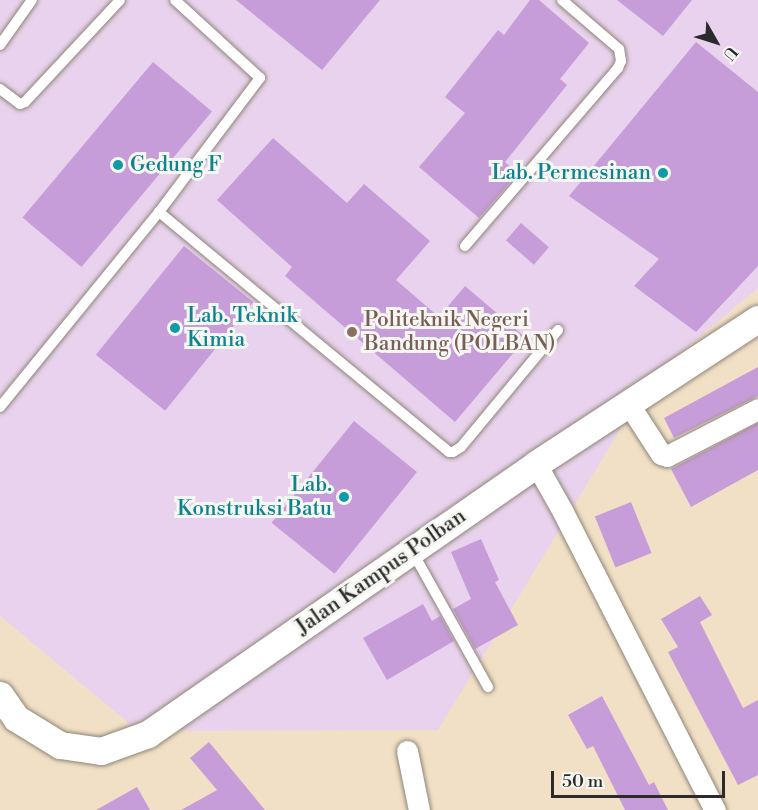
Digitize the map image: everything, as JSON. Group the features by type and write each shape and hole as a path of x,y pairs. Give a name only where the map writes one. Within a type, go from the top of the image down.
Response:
{"street":[{"name":"Jalan Kampus Polban","path":"0,695 16,718 60,744 101,751 148,734 536,464 758,319"},
{"path":"628,403 661,454 667,456 758,409"},
{"path":"536,464 563,512 715,810"},
{"path":"408,751 419,810"}],"lane":[{"path":"0,45 32,0"},
{"path":"0,89 20,104 25,102 120,0"},
{"path":"0,407 159,212 260,78 175,0"},
{"path":"465,246 618,68 621,61 619,49 562,0"},
{"path":"159,212 449,452 461,447 558,330"},
{"path":"412,551 488,687"}],"shaded area":[{"name":"Politeknik Negeri Bandung (POLBAN)","path":"0,0 758,0 758,288 652,377 438,730 138,731 0,616"}],"building":[{"path":"236,0 380,0 322,70"},
{"path":"530,0 539,0 589,43 560,79 567,85 505,162 518,173 479,218 419,167 465,113 445,97 498,30 504,35"},
{"path":"617,0 692,0 663,36"},
{"name":"Lab. Permesinan","path":"696,42 758,92 758,266 696,332 634,286 659,259 569,196"},
{"name":"Gedung F","path":"153,62 212,111 81,267 23,218"},
{"path":"273,138 347,203 364,184 430,241 396,280 439,317 465,286 526,338 455,422 285,276 292,267 217,200"},
{"path":"521,223 549,247 534,265 506,240"},
{"name":"Lab. Teknik Kimia","path":"184,246 253,302 165,411 96,355"},
{"path":"758,367 758,396 674,438 664,418"},
{"name":"Lab. Konstruksi Batu","path":"354,421 417,472 335,574 272,523"},
{"path":"758,423 758,470 691,507 671,469"},
{"path":"631,502 652,553 615,568 595,517"},
{"path":"481,539 499,580 495,582 518,625 475,649 453,609 471,599 451,552"},
{"path":"700,596 712,615 700,622 743,708 758,700 758,775 738,785 668,652 678,647 661,619"},
{"path":"423,604 432,621 440,616 454,641 387,680 363,638"},
{"path":"602,696 649,785 654,782 668,810 625,810 593,746 587,749 568,715"},
{"path":"209,742 265,810 181,810 217,790 190,758"},
{"path":"137,787 150,810 96,810"}],"place":[{"name":"Gedung F","path":"118,165"},
{"name":"Lab. Permesinan","path":"663,173"},
{"name":"Lab. Teknik Kimia","path":"175,328"},
{"name":"Politeknik Negeri Bandung (POLBAN)","path":"352,332"},
{"name":"Lab. Konstruksi Batu","path":"344,497"}]}
